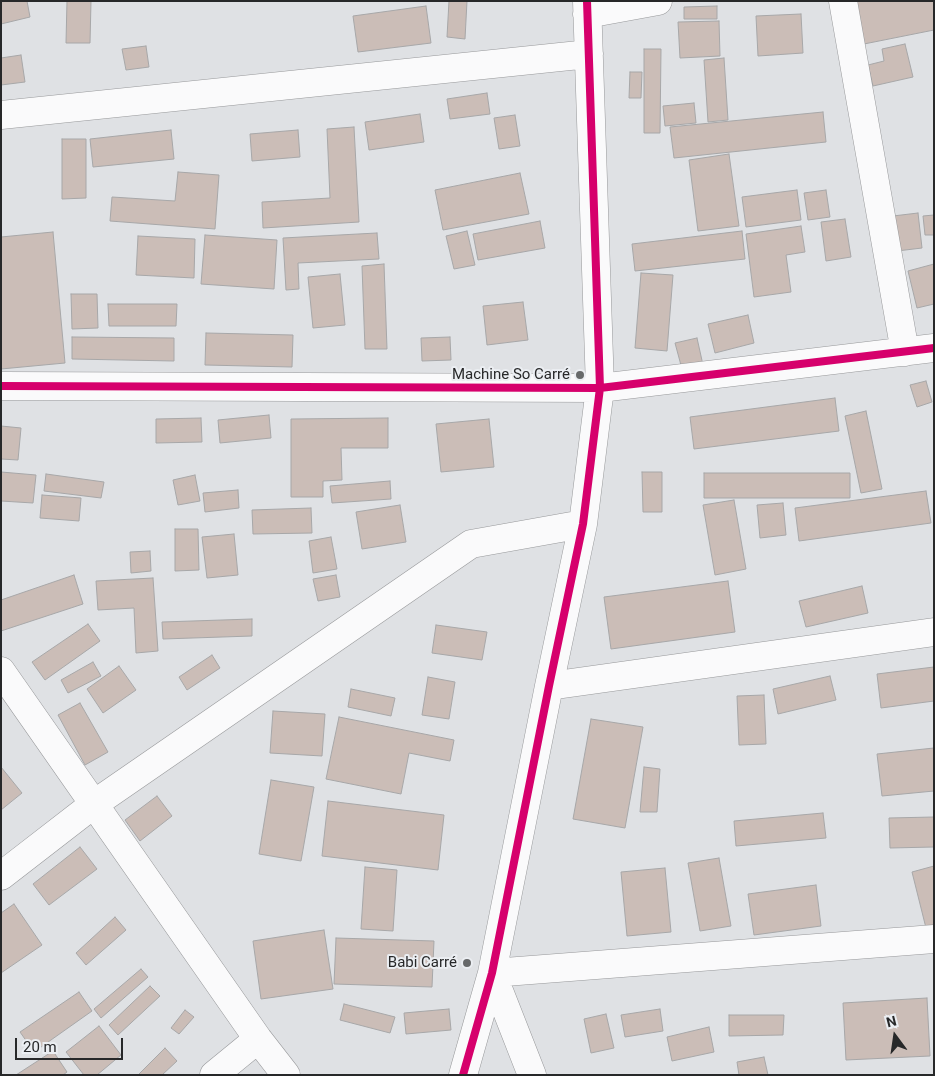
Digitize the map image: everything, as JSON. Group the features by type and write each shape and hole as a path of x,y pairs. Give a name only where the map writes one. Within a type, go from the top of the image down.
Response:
{"street":[{"path":"463,1075 492,973 548,686 583,524 600,388 587,8 658,1"},
{"path":"843,1 905,352"},
{"path":"1,115 588,54"},
{"path":"1,386 600,388 934,348"},
{"path":"1,876 94,804 472,544 583,524"},
{"path":"548,686 934,632"},
{"path":"1,671 258,1039 286,1075"},
{"path":"492,973 934,939"},
{"path":"492,973 532,1075"},
{"path":"214,1075 258,1039"}],"building":[{"path":"1,1 27,1 30,17 1,24"},
{"path":"67,1 91,1 90,43 66,43"},
{"path":"449,1 467,1 465,39 447,37"},
{"path":"856,1 934,1 934,30 864,44"},
{"path":"426,6 431,43 358,52 353,16"},
{"path":"717,6 717,19 684,19 684,7"},
{"path":"801,14 803,53 758,56 756,16"},
{"path":"719,21 720,56 680,58 678,22"},
{"path":"905,44 913,77 873,86 868,65 884,61 882,49"},
{"path":"146,46 149,67 126,70 122,49"},
{"path":"644,49 661,49 660,133 644,133"},
{"path":"21,55 25,82 1,85 1,58"},
{"path":"724,58 728,120 708,122 704,60"},
{"path":"630,72 642,72 641,98 629,98"},
{"path":"487,93 490,114 450,119 447,99"},
{"path":"694,103 696,123 665,126 663,106"},
{"path":"823,112 826,142 674,158 670,127"},
{"path":"420,114 424,142 369,150 365,122"},
{"path":"515,115 520,146 499,149 494,118"},
{"path":"354,127 359,222 263,228 262,202 330,198 327,129"},
{"path":"171,130 174,159 93,167 90,139"},
{"path":"298,130 300,157 252,161 250,134"},
{"path":"62,139 86,139 86,198 62,199"},
{"path":"729,154 739,226 698,231 689,160"},
{"path":"178,172 219,175 215,229 110,221 112,197 175,201"},
{"path":"520,173 529,214 443,230 435,190"},
{"path":"797,190 801,220 746,227 742,197"},
{"path":"826,190 830,217 808,220 804,193"},
{"path":"918,213 922,248 897,251 893,216"},
{"path":"934,215 934,235 925,235 923,216"},
{"path":"845,219 851,257 826,261 821,222"},
{"path":"540,221 545,248 478,260 473,234"},
{"path":"801,226 805,252 786,255 791,292 754,297 746,234"},
{"path":"467,231 475,265 454,269 446,236"},
{"path":"742,231 745,259 635,271 632,244"},
{"path":"53,232 65,363 1,369 1,237"},
{"path":"377,233 379,259 298,263 299,289 286,290 283,238"},
{"path":"205,235 277,240 274,289 201,284"},
{"path":"138,236 195,239 194,278 136,275"},
{"path":"384,264 387,349 365,349 362,266"},
{"path":"934,264 934,304 917,308 908,271"},
{"path":"641,273 673,275 667,351 635,348"},
{"path":"340,274 345,325 313,328 308,277"},
{"path":"71,294 97,294 98,328 72,329"},
{"path":"523,302 528,340 487,345 483,306"},
{"path":"108,304 177,304 176,326 109,326"},
{"path":"748,315 754,343 715,353 708,324"},
{"path":"206,333 293,335 292,367 205,365"},
{"path":"72,337 174,338 174,361 72,359"},
{"path":"450,337 451,360 422,361 421,338"},
{"path":"697,338 703,365 682,369 675,343"},
{"path":"926,381 932,402 917,407 910,385"},
{"path":"835,398 839,431 694,449 690,417"},
{"path":"866,411 882,489 861,493 845,416"},
{"path":"269,415 271,438 220,443 218,420"},
{"path":"201,418 202,442 156,443 156,419"},
{"path":"388,418 388,448 341,448 342,480 323,481 323,497 291,497 291,419"},
{"path":"489,419 494,467 441,472 436,424"},
{"path":"1,426 21,428 18,460 1,459"},
{"path":"1,472 36,475 33,503 1,501"},
{"path":"642,472 662,472 662,512 643,512"},
{"path":"704,473 850,473 850,498 704,498"},
{"path":"46,474 104,482 101,498 44,491"},
{"path":"195,475 200,501 178,505 173,480"},
{"path":"390,481 391,499 332,503 330,486"},
{"path":"238,490 239,508 205,512 203,493"},
{"path":"926,491 931,523 799,541 795,508"},
{"path":"42,495 81,498 79,521 40,518"},
{"path":"734,500 746,569 715,575 703,505"},
{"path":"783,503 786,535 760,538 757,505"},
{"path":"400,505 406,542 362,549 356,512"},
{"path":"311,508 312,533 253,534 252,510"},
{"path":"175,529 198,529 199,570 175,571"},
{"path":"234,534 238,575 207,578 202,537"},
{"path":"331,537 337,569 313,573 309,541"},
{"path":"150,551 151,571 131,573 130,552"},
{"path":"74,575 83,604 1,631 1,600"},
{"path":"336,575 340,597 318,601 313,579"},
{"path":"153,578 158,651 136,653 134,608 98,610 96,581"},
{"path":"728,581 735,632 611,649 604,597"},
{"path":"862,586 868,613 806,627 799,601"},
{"path":"252,619 252,636 163,639 162,622"},
{"path":"88,624 100,641 45,680 32,662"},
{"path":"436,625 487,632 482,660 432,653"},
{"path":"212,655 220,668 187,690 179,677"},
{"path":"93,662 101,676 68,693 61,680"},
{"path":"119,666 136,690 103,713 87,689"},
{"path":"934,667 934,701 881,708 877,674"},
{"path":"830,676 836,700 778,714 773,689"},
{"path":"428,677 455,682 449,719 422,715"},
{"path":"351,689 395,698 391,716 348,707"},
{"path":"764,695 766,744 739,745 737,696"},
{"path":"80,703 108,752 85,765 58,715"},
{"path":"273,711 325,714 322,756 270,753"},
{"path":"339,717 454,740 450,761 409,753 401,794 326,779"},
{"path":"591,719 643,727 625,828 573,819"},
{"path":"934,748 934,791 882,796 877,754"},
{"path":"1,767 22,793 1,810"},
{"path":"644,767 660,769 657,812 640,812"},
{"path":"271,780 314,787 301,861 259,854"},
{"path":"157,796 172,816 140,841 125,820"},
{"path":"328,801 444,815 438,870 322,856"},
{"path":"823,813 826,838 736,846 734,821"},
{"path":"934,817 934,847 890,848 889,818"},
{"path":"80,847 97,869 49,905 33,884"},
{"path":"719,858 731,926 700,931 688,863"},
{"path":"934,866 934,926 926,928 912,872"},
{"path":"365,867 397,870 393,931 361,929"},
{"path":"665,868 671,932 627,936 621,872"},
{"path":"816,885 821,926 754,935 748,894"},
{"path":"14,904 42,945 1,973 1,913"},
{"path":"115,917 126,930 86,965 76,953"},
{"path":"324,930 333,989 261,999 253,941"},
{"path":"336,938 434,941 432,987 334,984"},
{"path":"141,969 148,977 101,1018 94,1009"},
{"path":"150,986 160,996 118,1035 109,1025"},
{"path":"79,992 92,1011 34,1052 20,1032"},
{"path":"927,998 930,1056 846,1060 843,1003"},
{"path":"344,1004 395,1017 390,1033 340,1020"},
{"path":"449,1009 451,1030 406,1034 404,1013"},
{"path":"660,1009 663,1031 625,1037 621,1015"},
{"path":"185,1010 194,1017 179,1034 171,1028"},
{"path":"606,1014 614,1048 591,1053 584,1019"},
{"path":"729,1015 784,1015 783,1035 729,1036"},
{"path":"99,1026 121,1055 97,1075 84,1075 66,1052"},
{"path":"709,1027 714,1052 672,1061 667,1037"},
{"path":"165,1048 177,1061 162,1075 138,1075"},
{"path":"53,1051 67,1072 63,1075 16,1075"},
{"path":"764,1057 768,1075 739,1075 737,1062"}],"cycle path":[{"path":"463,1075 492,973 583,524 600,388 587,1"},
{"path":"1,386 600,388 934,348"}],"place":[{"name":"Machine So Carré","path":"580,375"},
{"name":"Babi Carré","path":"467,963"}]}
